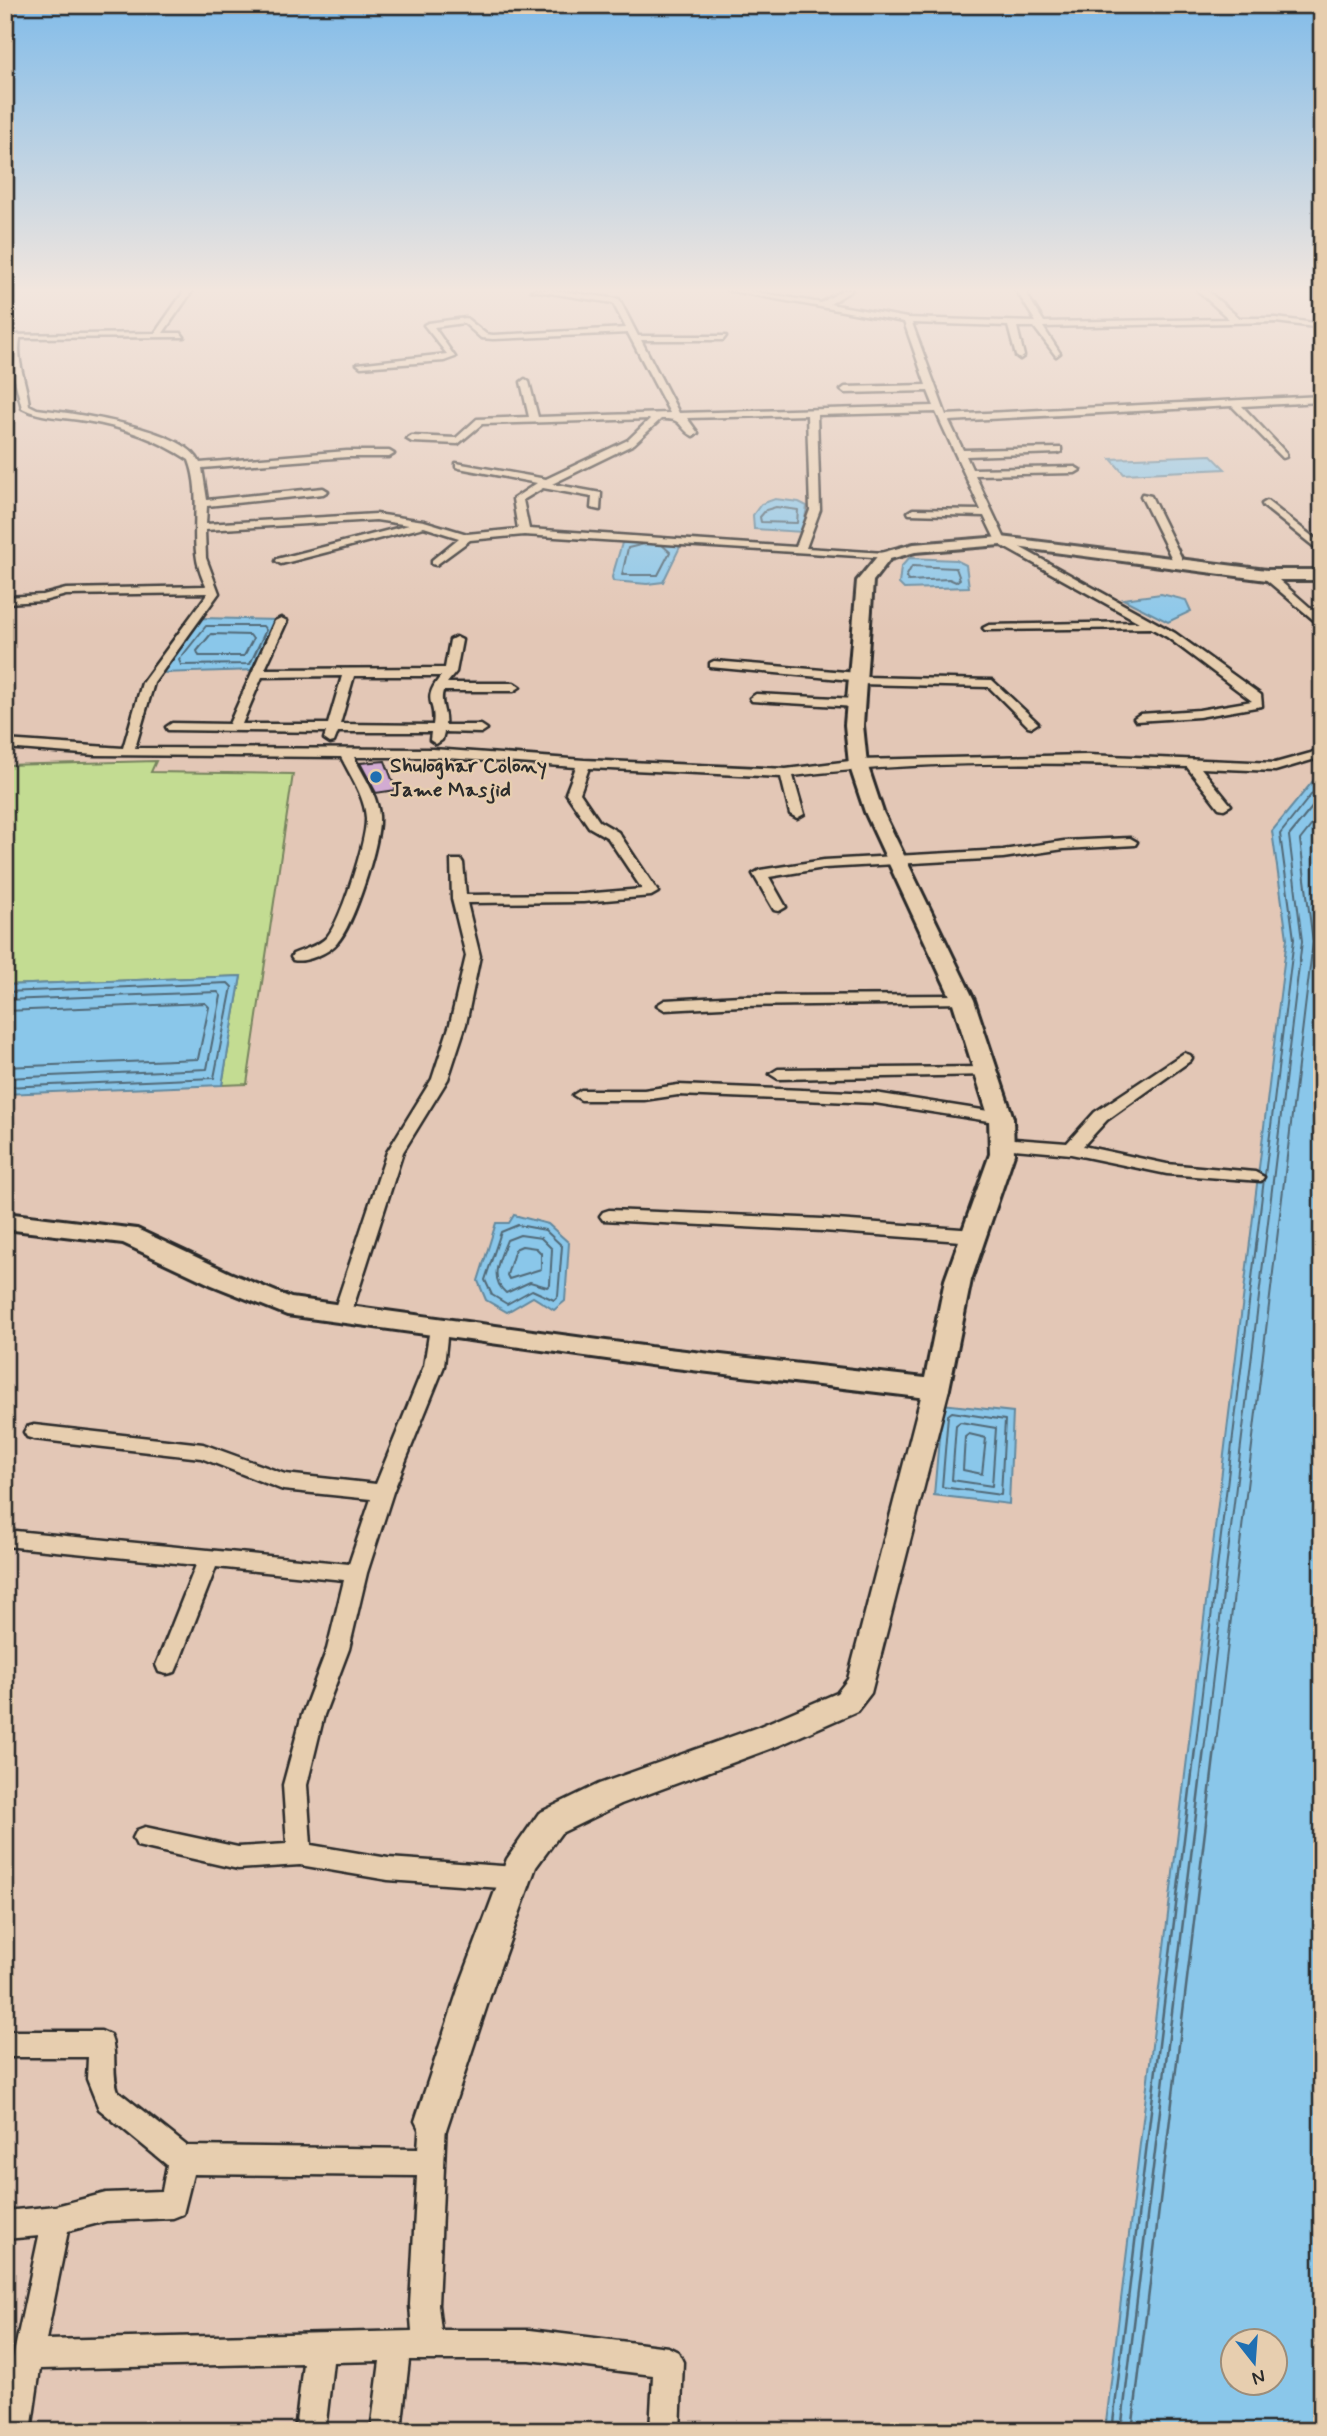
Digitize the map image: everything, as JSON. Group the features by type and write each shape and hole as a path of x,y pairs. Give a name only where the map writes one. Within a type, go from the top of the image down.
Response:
{"main road":[{"path":"5,1221 128,1235 221,1279 287,1306 439,1328 936,1390 958,1280 1002,1154 1001,1118 963,1000 874,812 858,764 854,725 866,580 875,565 885,556 914,548 1001,541 1268,575 1322,575"}],"street":[{"path":"25,404 30,409 136,428 183,451 197,466 202,486 198,541 204,577 214,593 148,683 128,751"},
{"path":"530,404 534,421"},
{"path":"669,404 676,416 684,421 693,433"},
{"path":"938,404 1001,541 1153,625 1226,672 1257,698 1258,703 1208,713 1140,718"},
{"path":"412,439 458,441 480,421 630,416 656,419 676,416 942,414 1216,404"},
{"path":"1235,404 1283,455"},
{"path":"800,550 815,510 812,414"},
{"path":"524,532 518,499 545,483 631,442 656,419"},
{"path":"961,453 1058,450"},
{"path":"197,466 347,454 389,454"},
{"path":"459,465 597,495 596,508"},
{"path":"970,472 1076,470"},
{"path":"202,503 323,491"},
{"path":"1146,496 1179,563"},
{"path":"1267,504 1322,550"},
{"path":"913,512 988,513"},
{"path":"199,527 376,517 424,524 467,537 524,532 885,556"},
{"path":"281,561 424,524"},
{"path":"436,562 467,537"},
{"path":"1268,575 1322,624"},
{"path":"5,600 66,593 213,589"},
{"path":"234,727 281,621"},
{"path":"989,628 1019,630 1153,625"},
{"path":"433,753 440,718 434,700 438,687 450,672 456,640"},
{"path":"714,665 858,678 992,684 1032,723"},
{"path":"326,752 349,671"},
{"path":"258,673 450,672"},
{"path":"438,687 514,688"},
{"path":"756,698 856,703"},
{"path":"172,727 481,730"},
{"path":"5,744 128,751 433,753 584,764 786,773 858,764 1087,759 1275,767 1315,756 1322,750"},
{"path":"298,957 326,946 335,938 355,890 370,835 373,818 346,753"},
{"path":"1190,762 1224,805"},
{"path":"459,899 583,898 651,892 613,835 594,824 573,793 584,764"},
{"path":"786,773 797,814"},
{"path":"779,907 760,874 824,864 1003,854 1064,845 1130,842"},
{"path":"342,1314 395,1152 440,1079 458,1024 473,956 459,899 456,863"},
{"path":"665,1005 741,1001 963,1000"},
{"path":"1071,1149 1101,1116 1184,1058"},
{"path":"778,1074 984,1072"},
{"path":"581,1095 644,1095 678,1090 875,1098 1001,1118"},
{"path":"1001,1143 1071,1149 1167,1169 1255,1177"},
{"path":"609,1216 823,1225 975,1236"},
{"path":"300,1854 295,1784 313,1715 338,1649 356,1573 383,1492 434,1366 439,1328"},
{"path":"433,2345 426,2330 424,2305 433,2120 476,1987 523,1859 550,1823 610,1794 769,1736 847,1702 861,1684 936,1390"},
{"path":"34,1432 203,1451 283,1482 383,1492"},
{"path":"5,1538 356,1573"},
{"path":"167,1665 209,1558"},
{"path":"145,1838 238,1858 300,1854 388,1869 516,1878"},
{"path":"5,2045 101,2044 100,2079 108,2100 182,2160 432,2163"},
{"path":"5,2225 55,2220 106,2207 173,2204 182,2160"},
{"path":"16,2431 55,2220"},
{"path":"29,2355 530,2345 668,2362 665,2431"},
{"path":"386,2431 396,2346"},
{"path":"310,2431 320,2348"}],"green space":[{"path":"156,761 151,772 293,774 247,1084 222,1085 241,976 5,985 5,765"}],"water":[{"path":"1211,455 1225,469 1124,474 1111,459"},
{"path":"775,499 799,502 807,506 803,532 754,529 753,515 761,504"},
{"path":"637,537 663,538 680,547 663,582 647,584 613,581 622,543"},
{"path":"909,558 956,560 966,565 969,587 904,589 899,584 901,567"},
{"path":"1161,594 1186,600 1191,611 1168,622 1123,599"},
{"path":"202,618 279,620 256,670 161,673"},
{"path":"1322,770 1322,2431 1105,2431 1287,938 1272,831"},
{"path":"241,976 222,1085 5,1094 5,985"},
{"path":"514,1215 548,1224 569,1243 565,1301 554,1310 533,1297 507,1312 486,1300 478,1281 496,1223 509,1223"},
{"path":"942,1404 1013,1412 1009,1504 934,1495"}],"building":[{"name":"Shuloghar Colony Jame Masjid","path":"385,761 396,790 376,793 360,763"}],"place":[{"name":"Shuloghar Colony Jame Masjid","path":"376,777"}]}
